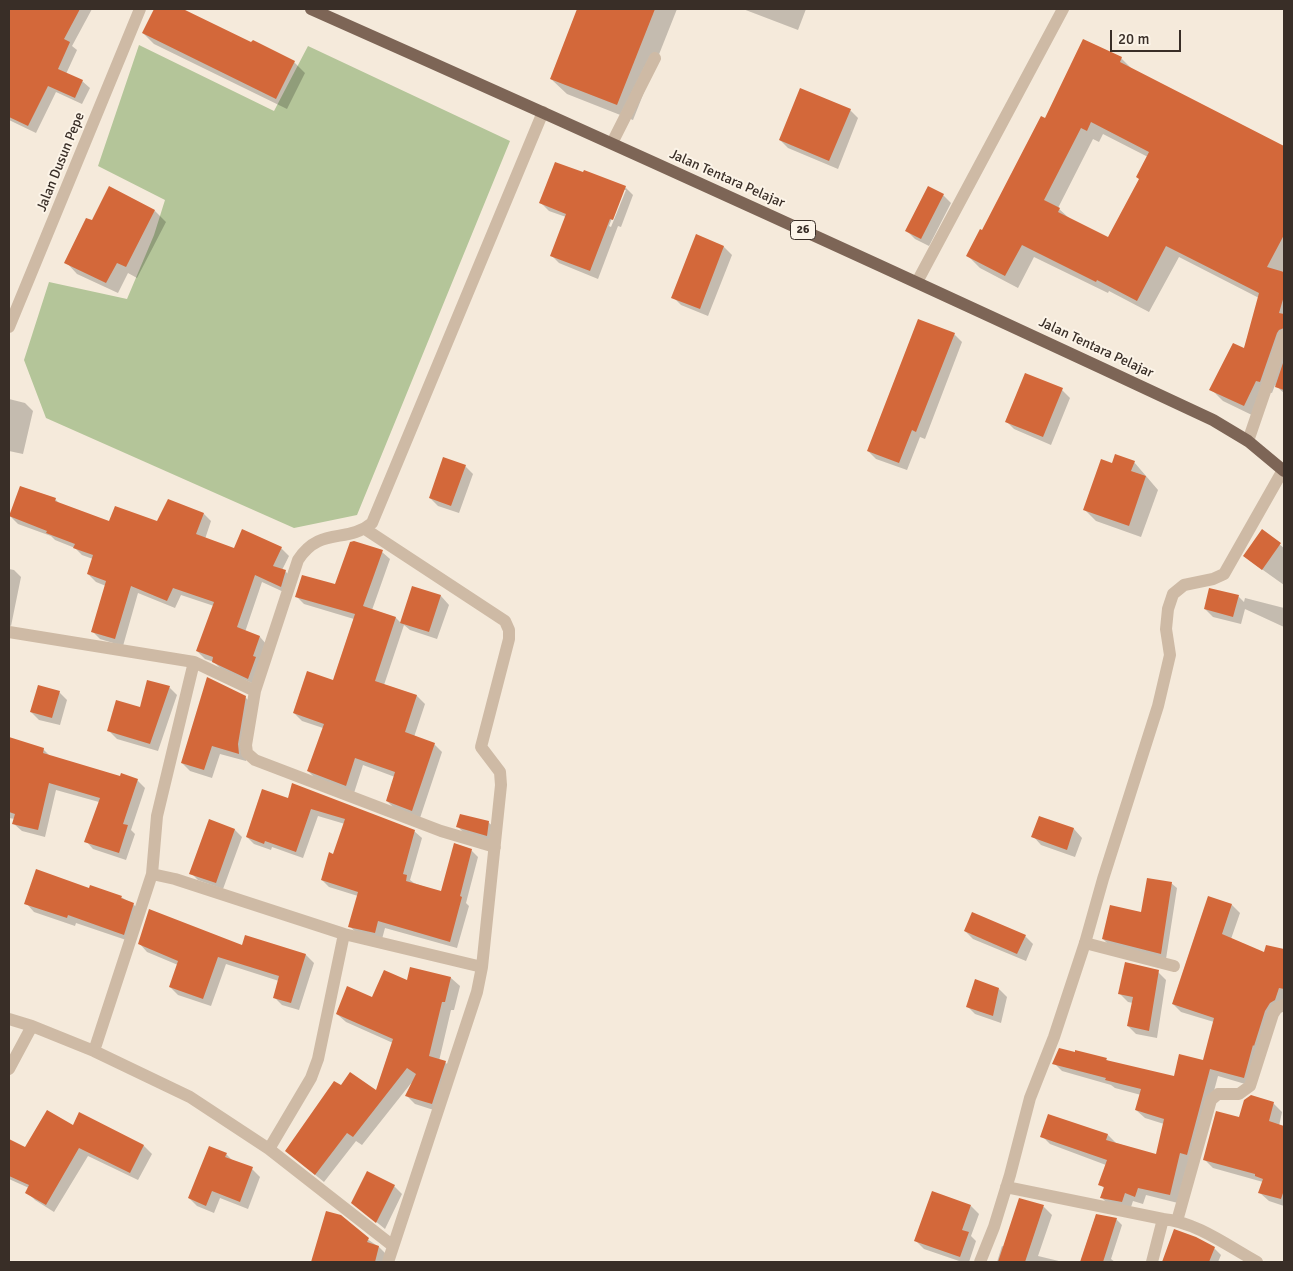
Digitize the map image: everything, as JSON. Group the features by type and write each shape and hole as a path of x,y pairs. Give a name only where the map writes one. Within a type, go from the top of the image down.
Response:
{"main road":[{"name":"Jalan Tentara Pelajar","path":"311,9 612,143 1213,420 1248,441 1284,471"}],"street":[{"name":"Jalan Dusun Pepe","path":"9,327 140,9"},
{"path":"917,282 1063,9"},
{"path":"612,143 655,58"},
{"path":"495,847 449,834 255,760 247,754 246,745 256,691 298,560 304,549 320,539 365,529 372,523 543,112"},
{"path":"1248,441 1284,336"},
{"path":"980,1262 994,1227 1030,1098 1054,1038 1085,944 1103,879 1158,706 1170,655 1166,629 1168,609 1173,594 1184,585 1213,579 1224,574 1284,471"},
{"path":"365,529 494,613 505,621 509,630 509,639 481,748 500,772 501,785 482,967 477,992 388,1262"},
{"path":"9,632 194,662 256,691"},
{"path":"94,1052 152,874 157,816 194,662"},
{"path":"152,874 175,879 344,934 482,967"},
{"path":"268,1150 311,1078 316,1065 344,934"},
{"path":"1085,944 1174,966"},
{"path":"1177,1220 1211,1100 1218,1094 1239,1094 1250,1086 1273,1014 1276,1008 1284,1005"},
{"path":"9,1019 32,1026 94,1052 190,1097 268,1150 392,1246"},
{"path":"9,1069 32,1026"},
{"path":"1006,1187 1163,1219 1177,1220 1257,1262"},
{"path":"1152,1262 1163,1219"}],"green space":[{"path":"139,45 274,111 308,46 510,141 357,515 294,528 46,418 24,360 49,282 127,299 154,235 165,200 98,166"}],"building":[{"path":"9,9 80,9 64,39 70,42 58,69 83,80 75,98 48,86 28,126 9,117"},
{"path":"154,9 183,9 295,61 276,99 142,33"},
{"path":"577,9 655,9 617,105 550,79"},
{"path":"1083,39 1122,57 1120,62 1284,146 1284,235 1267,267 1284,272 1284,296 1279,313 1284,314 1284,328 1277,333 1260,382 1256,381 1244,406 1209,390 1233,343 1244,348 1259,293 1166,246 1137,301 1022,245 1005,276 966,256 980,229 982,230 1041,116 1045,118","holes":["1091,122 1149,152 1136,177 1139,179 1108,237 1058,212 1060,208 1044,200 1081,128 1087,131"]},
{"path":"800,88 851,109 829,161 779,140"},
{"path":"555,162 583,172 584,170 626,186 613,220 610,219 590,271 550,256 566,214 539,203"},
{"path":"109,186 155,210 126,267 117,263 106,283 64,263 86,218 92,220"},
{"path":"928,186 944,194 921,239 905,231"},
{"path":"696,234 724,246 700,309 671,298"},
{"path":"918,319 955,333 916,432 912,430 899,463 867,451"},
{"path":"1284,360 1284,390 1275,387"},
{"path":"1025,373 1063,388 1043,437 1005,422"},
{"path":"1115,454 1135,461 1131,471 1146,476 1129,526 1083,510 1101,459 1112,463"},
{"path":"443,457 466,465 451,506 429,498"},
{"path":"20,486 56,498 55,501 109,521 115,506 157,521 168,499 204,513 196,534 234,548 242,529 282,547 273,566 286,570 281,587 255,575 237,627 260,636 253,656 256,657 248,679 212,662 213,657 196,651 214,602 173,588 167,601 131,586 115,639 91,632 106,581 87,574 93,555 73,548 75,544 46,533 47,531 9,516"},
{"path":"1262,529 1281,543 1262,570 1243,556"},
{"path":"354,541 383,550 363,606 396,617 375,681 417,695 405,732 435,743 412,811 386,801 395,772 355,758 346,786 307,771 324,724 293,713 307,671 333,680 355,614 295,597 302,575 335,584 350,542"},
{"path":"412,586 441,595 429,632 400,623"},
{"path":"1209,588 1239,595 1233,617 1204,609"},
{"path":"207,677 246,696 238,744 239,754 212,746 204,770 181,763"},
{"path":"147,680 170,686 150,744 107,731 116,700 140,707"},
{"path":"38,685 60,691 52,718 30,712"},
{"path":"9,737 44,748 43,753 120,776 121,773 138,779 123,824 128,825 119,853 84,842 100,798 49,783 38,830 12,824 15,814 9,812"},
{"path":"292,783 415,830 403,874 407,875 406,881 441,891 454,843 472,849 450,942 378,921 375,933 348,927 358,892 321,880 329,852 333,854 345,819 311,809 296,852 265,841 264,844 246,837 262,789 288,798"},
{"path":"460,814 489,821 487,836 456,827"},
{"path":"1039,816 1074,828 1067,850 1031,837"},
{"path":"209,819 235,829 216,883 189,874"},
{"path":"36,869 89,888 90,885 122,896 121,898 134,903 124,935 68,915 67,918 24,904"},
{"path":"1147,878 1172,882 1161,954 1102,939 1110,905 1141,912"},
{"path":"1208,896 1232,904 1222,934 1264,952 1266,945 1284,949 1284,989 1279,988 1275,1000 1270,1003 1265,1011 1244,1078 1210,1069 1187,1155 1180,1153 1170,1195 1138,1188 1135,1197 1125,1193 1122,1202 1100,1198 1104,1187 1098,1185 1107,1160 1040,1137 1048,1114 1108,1134 1106,1140 1156,1154 1164,1119 1135,1110 1141,1089 1052,1064 1059,1048 1075,1052 1075,1050 1107,1058 1106,1060 1174,1076 1179,1054 1203,1060 1214,1018 1172,1004"},
{"path":"149,909 242,945 245,935 306,954 291,1003 273,998 279,976 218,957 203,999 169,987 178,961 138,944"},
{"path":"972,912 1026,935 1017,954 964,931"},
{"path":"1125,962 1159,970 1149,1031 1127,1026 1133,997 1118,994"},
{"path":"410,967 451,977 445,1002 442,1002 429,1056 446,1061 432,1104 405,1096 416,1074 407,1068 353,1137 347,1133 315,1175 285,1151 334,1081 341,1085 350,1072 376,1090 393,1039 336,1014 347,986 372,997 384,970 407,980"},
{"path":"975,979 999,988 993,1016 966,1007"},
{"path":"1251,1095 1274,1102 1269,1121 1284,1126 1284,1190 1281,1199 1258,1193 1263,1179 1255,1176 1255,1174 1203,1160 1216,1111 1239,1117 1244,1100"},
{"path":"47,1110 73,1125 79,1112 144,1145 130,1173 79,1148 46,1205 25,1193 29,1185 9,1176 9,1139 25,1147"},
{"path":"209,1146 227,1153 225,1157 253,1167 240,1202 212,1191 206,1206 188,1198"},
{"path":"367,1171 395,1185 376,1223 351,1203"},
{"path":"932,1191 971,1205 962,1230 969,1232 960,1257 914,1241"},
{"path":"1019,1198 1044,1205 1025,1262 998,1262"},
{"path":"326,1211 341,1215 369,1238 367,1242 379,1246 375,1262 311,1262"},
{"path":"1096,1214 1117,1218 1103,1262 1080,1262"},
{"path":"1174,1229 1196,1237 1215,1247 1209,1262 1162,1262"}]}
